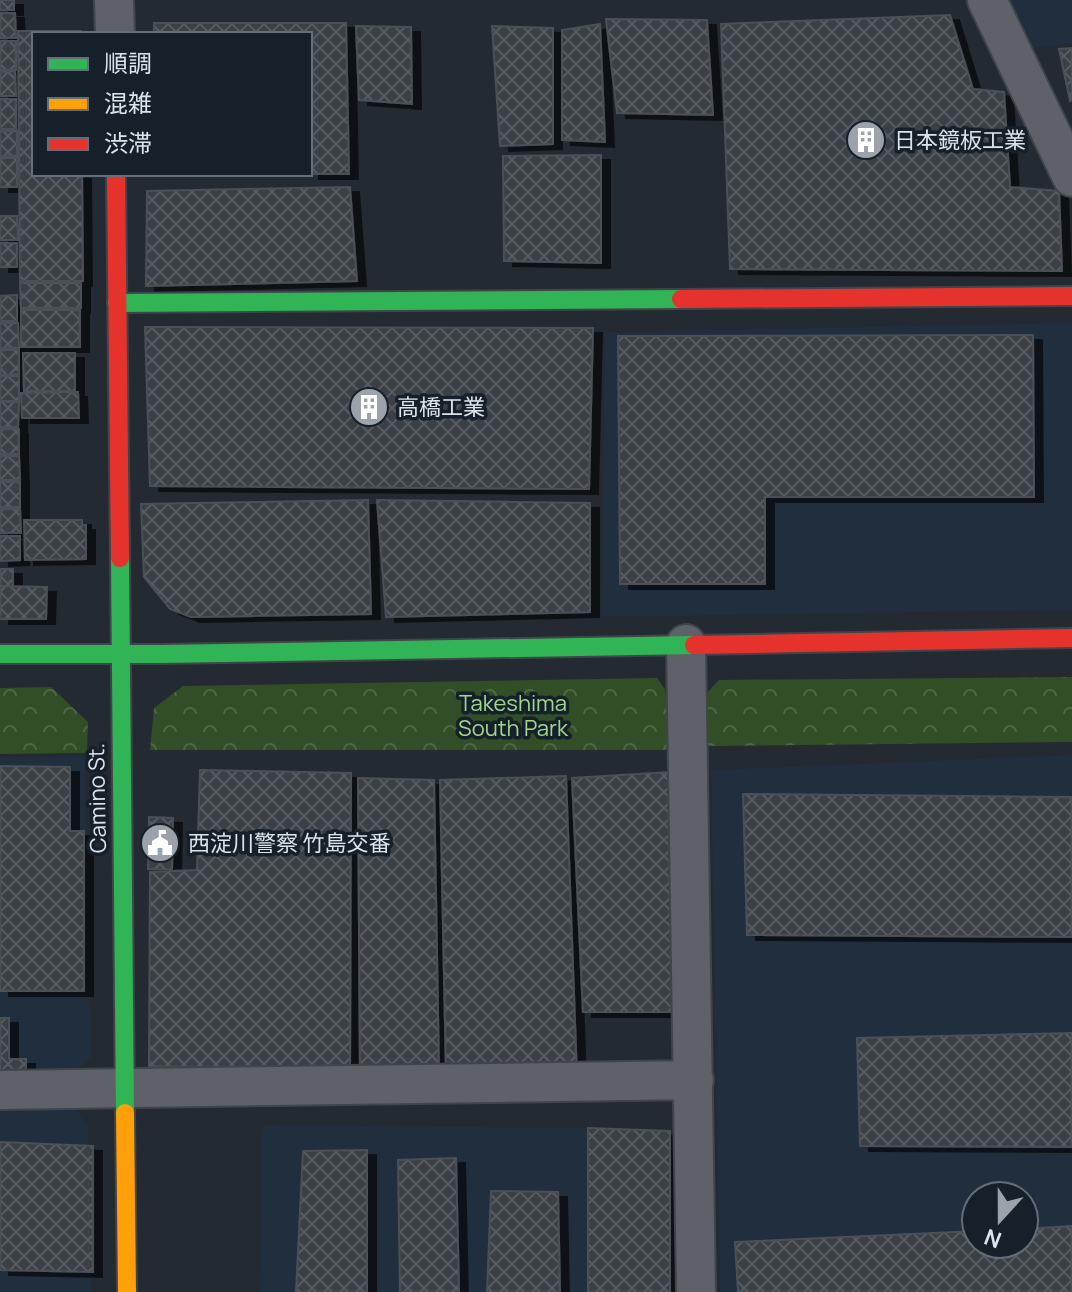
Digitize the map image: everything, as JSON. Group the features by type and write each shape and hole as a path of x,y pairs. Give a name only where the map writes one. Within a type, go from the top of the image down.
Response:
{"street":[{"path":"114,0 115,32"},
{"path":"987,0 1072,177"},
{"name":"Camino St.","path":"116,176 127,1292"},
{"path":"117,303 1072,296"},
{"path":"0,654 119,655 1072,638"},
{"path":"686,644 696,1292"},
{"path":"0,1090 694,1080"}],"shaded area":[{"path":"1006,0 1072,0 1072,44 1033,48"},
{"path":"1072,323 1072,610 601,617 605,332"},
{"path":"1072,755 1072,1292 720,1292 711,770"},
{"path":"85,756 91,1058 76,1071 0,1075 0,757"},
{"path":"76,1109 88,1127 91,1292 0,1292 0,1110"},
{"path":"262,1125 588,1128 588,1292 260,1292"}],"green space":[{"path":"1072,677 1072,742 708,746 706,694 719,680"},
{"name":"Takeshima South Park","path":"657,678 665,689 674,750 150,750 154,708 183,686"},
{"path":"51,687 88,722 87,753 0,754 0,688"}],"building":[{"path":"0,0 14,0 14,10 0,10"},
{"path":"0,13 15,13 16,38 0,38"},
{"name":"日本鏡板工業","path":"950,15 973,89 1004,92 1010,187 1059,191 1062,271 730,269 721,24"},
{"path":"606,19 707,20 713,115 617,113"},
{"path":"154,23 346,23 349,174 312,174 312,32 154,32"},
{"path":"600,24 605,142 562,140 562,30"},
{"path":"356,26 411,27 412,104 359,100"},
{"path":"492,26 553,28 553,144 500,146"},
{"path":"18,31 81,31 32,32 32,176 82,176 83,281 20,281"},
{"path":"0,41 16,41 16,70 0,70"},
{"path":"1072,48 1072,100 1070,101 1059,49"},
{"path":"15,71 16,96 0,96 0,72"},
{"path":"0,99 16,99 16,129 0,129"},
{"path":"0,131 17,131 17,156 0,156"},
{"path":"601,155 601,263 504,261 503,156"},
{"path":"0,158 17,158 17,187 0,187"},
{"path":"350,187 357,281 146,286 147,191"},
{"path":"0,216 17,216 18,240 0,240"},
{"path":"0,243 17,243 17,267 0,267"},
{"path":"20,283 81,283 81,308 21,308"},
{"path":"17,295 17,321 0,321 0,296"},
{"path":"21,310 80,310 80,347 21,347"},
{"path":"0,323 18,323 19,348 0,348"},
{"name":"高橋工業","path":"145,327 593,328 589,489 150,486"},
{"path":"1033,335 1034,497 765,497 765,584 620,584 618,336"},
{"path":"0,350 19,350 19,374 0,375"},
{"path":"23,353 75,353 75,391 24,391"},
{"path":"0,376 19,376 19,401 0,401"},
{"path":"78,392 79,418 22,418 21,393"},
{"path":"0,402 19,402 18,427 0,427"},
{"path":"0,429 19,429 19,454 0,454"},
{"path":"0,456 19,456 20,480 0,480"},
{"path":"0,482 20,482 20,507 0,507"},
{"path":"368,500 371,614 191,617 170,609 144,577 141,504"},
{"path":"377,500 590,503 590,612 386,617"},
{"path":"0,509 20,509 21,533 0,533"},
{"path":"24,520 82,520 82,525 86,525 86,559 25,560"},
{"path":"0,536 20,536 20,560 0,561"},
{"path":"0,569 13,569 13,586 0,586"},
{"path":"0,586 47,587 46,619 0,619"},
{"path":"0,766 70,767 70,831 84,831 84,991 0,991"},
{"path":"200,770 351,773 350,1071 149,1066 150,872 197,870"},
{"path":"670,772 678,1012 583,1012 572,778"},
{"path":"566,776 577,1077 446,1072 440,780"},
{"path":"358,778 434,780 439,1072 360,1072"},
{"path":"743,794 1072,797 1072,937 747,935"},
{"name":"西淀川警察 竹島交番","path":"149,817 173,818 172,870 148,869"},
{"path":"0,1018 9,1018 9,1059 26,1059 26,1072 0,1072"},
{"path":"1072,1033 1072,1147 860,1146 857,1038"},
{"path":"588,1128 670,1131 670,1292 588,1292"},
{"path":"0,1142 93,1146 93,1272 0,1270"},
{"path":"367,1150 367,1292 296,1292 303,1151"},
{"path":"456,1158 459,1292 400,1292 398,1160"},
{"path":"491,1191 558,1192 560,1292 487,1292"},
{"path":"1072,1226 1072,1292 738,1292 735,1242 960,1232 960,1260 1040,1260 1040,1228"}],"traffic: fast":[{"path":"117,303 681,299"},
{"path":"120,558 125,1113"},
{"path":"0,654 694,645"}],"traffic: slow":[{"path":"125,1113 127,1292"}],"traffic: jam":[{"path":"116,176 120,558"},
{"path":"681,299 1072,296"},
{"path":"694,645 1072,638"}],"place":[{"name":"日本鏡板工業","path":"866,140"},
{"name":"高橋工業","path":"369,407"},
{"name":"西淀川警察 竹島交番","path":"160,843"}]}
